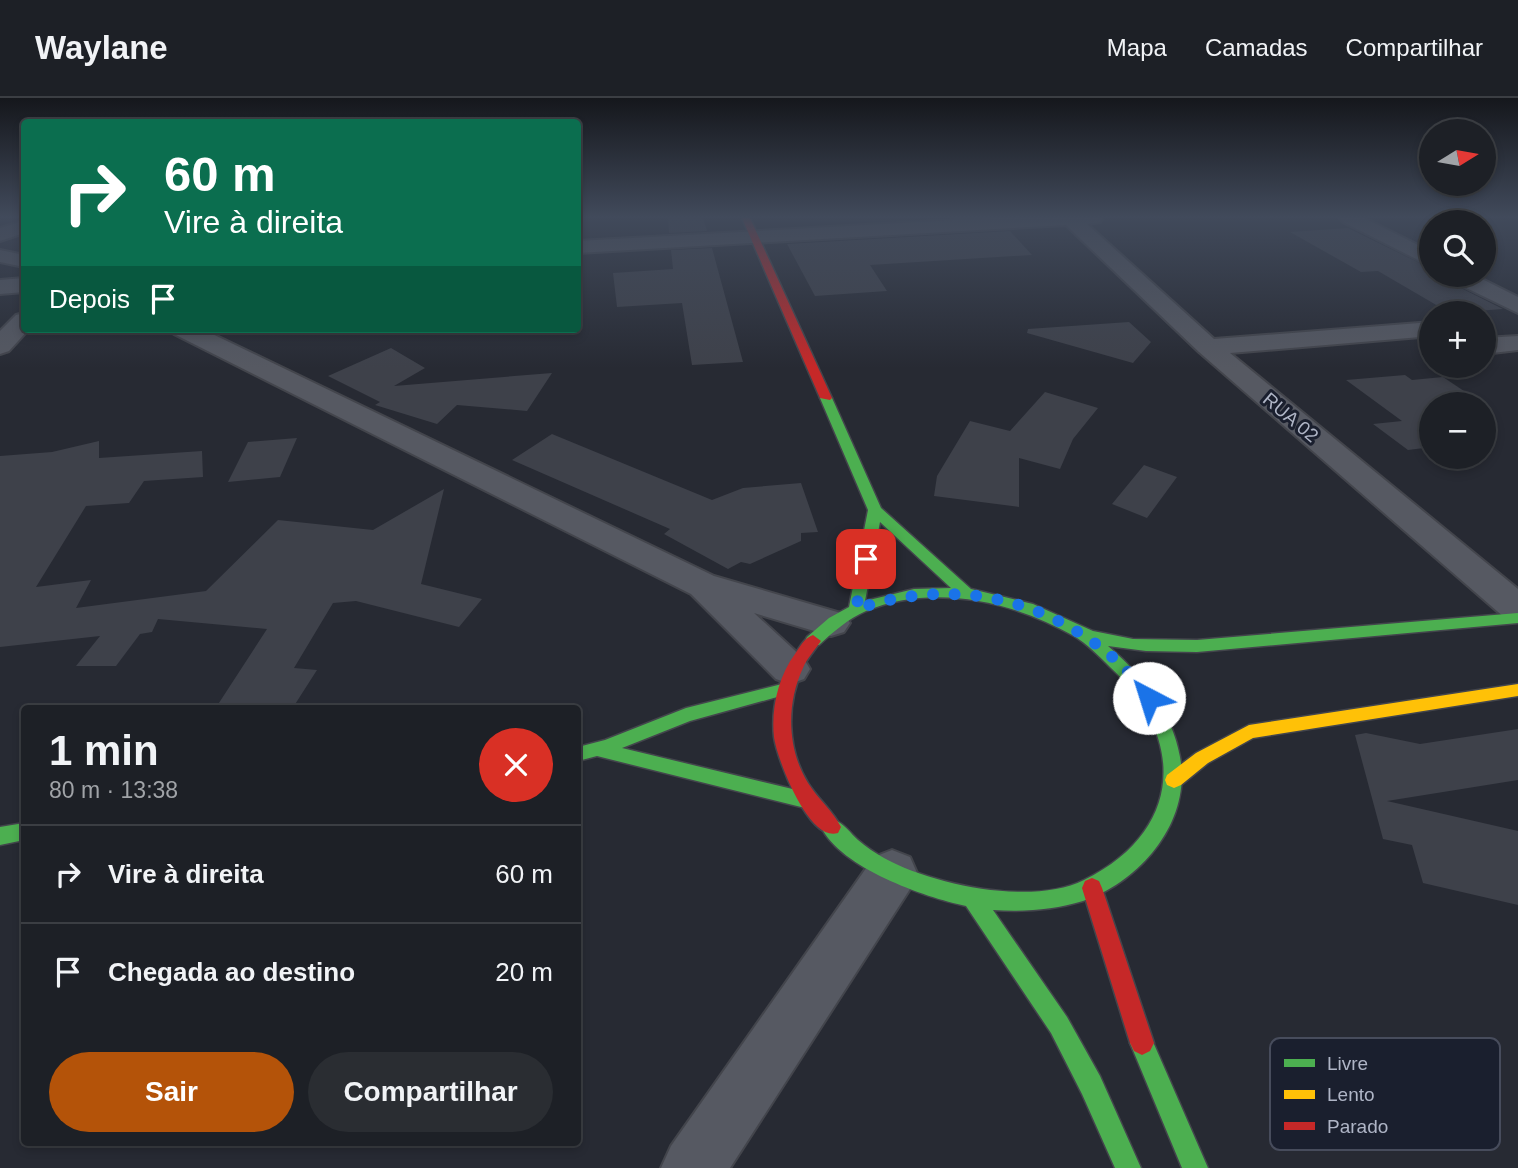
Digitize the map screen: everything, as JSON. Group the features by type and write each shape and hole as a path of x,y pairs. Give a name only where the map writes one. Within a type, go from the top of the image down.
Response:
{"main road":[{"path":"768,268 875,510 967,593"},
{"path":"581,753 601,750 655,726 786,679 844,616 875,510"},
{"path":"786,679 779,724 786,762 805,800 842,840 892,873 931,890 974,900 1036,902 1092,888 1120,873 1143,853 1159,831 1170,806 1174,780 1168,738 1149,698 1119,663 1082,634 1026,607 967,593 903,596 844,616"},
{"path":"1082,634 1129,644 1197,646 1518,618"},
{"path":"1174,780 1202,758 1249,732 1518,690"},
{"path":"601,750 805,800"},
{"path":"0,836 21,832"},
{"path":"1092,888 1149,1065 1195,1168"},
{"path":"974,900 1059,1025 1091,1085 1128,1168"}],"street":[{"name":"RUA 02","path":"1129,268 1208,346 1518,609"},
{"path":"1496,275 1518,286"},
{"path":"0,287 21,285"},
{"path":"1481,287 1518,306"},
{"path":"1496,324 1518,322"},
{"path":"0,346 21,323"},
{"path":"1208,346 1419,330"},
{"path":"191,333 701,585 844,616"},
{"path":"1496,345 1518,343"},
{"path":"1231,366 1419,351"},
{"path":"701,585 786,679"},
{"path":"693,1168 892,873"}],"building":[{"path":"717,268 743,362 692,365 682,303 617,307 613,273"},
{"path":"800,268 872,268 887,291 815,296"},
{"path":"1354,268 1419,268 1419,287 1459,287 1487,301 1429,301 1378,271 1361,272"},
{"path":"1129,322 1151,342 1133,363 1027,333 1028,329"},
{"path":"391,348 425,368 394,386 552,373 527,411 457,405 437,424 375,405 380,402 328,376"},
{"path":"1405,375 1412,380 1444,378 1466,392 1419,392 1419,449 1408,450 1373,424 1402,421 1346,380"},
{"path":"1045,392 1098,408 1073,439 1060,469 1019,458 1019,507 934,496 937,476 970,421 1010,431"},
{"path":"552,434 712,500 743,488 801,483 818,532 801,533 801,541 750,564 741,562 728,569 664,534 670,529 512,460"},
{"path":"297,438 280,477 228,482 248,442"},
{"path":"99,441 99,458 202,451 203,477 144,481 129,503 86,506 36,587 91,580 76,608 206,591 278,520 373,530 444,489 421,584 482,599 459,627 356,601 333,603 294,668 317,670 295,705 218,705 267,629 158,619 152,632 140,634 116,666 76,666 100,636 0,647 0,456 52,452"},
{"path":"1144,465 1177,477 1147,518 1112,504"},
{"path":"1518,729 1518,780 1387,801 1518,831 1518,905 1423,883 1412,845 1383,839 1355,735 1366,733 1420,744"}],"traffic: fast":[{"path":"826,398 875,510 967,594"},
{"path":"856,609 875,510"},
{"path":"813,641 834,622 859,608 886,599 943,592 1001,600 1037,611 1087,635 1108,641 1146,645 1197,646 1518,618"},
{"path":"831,827 854,849 904,878 964,896 995,900 1026,901 1083,891 1129,862 1148,844 1161,825 1170,803 1173,780 1171,757 1164,732 1138,685 1082,634"},
{"path":"581,753 608,746 686,715 782,690"},
{"path":"601,750 805,800"},
{"path":"0,836 21,832"},
{"path":"974,900 1059,1025 1091,1085 1128,1168"},
{"path":"1142,1043 1195,1168"}],"traffic: slow":[{"path":"1174,780 1202,758 1249,732 1518,690"}],"traffic: jam":[{"path":"768,268 826,398"},
{"path":"813,641 797,663 787,687 782,712 783,737 799,785 813,807 831,827"},
{"path":"1092,888 1142,1043"}],"route":[{"path":"866,559 856,609 891,598 928,593 967,593 997,598 1055,619 1082,634 1119,663 1149,698"}]}
